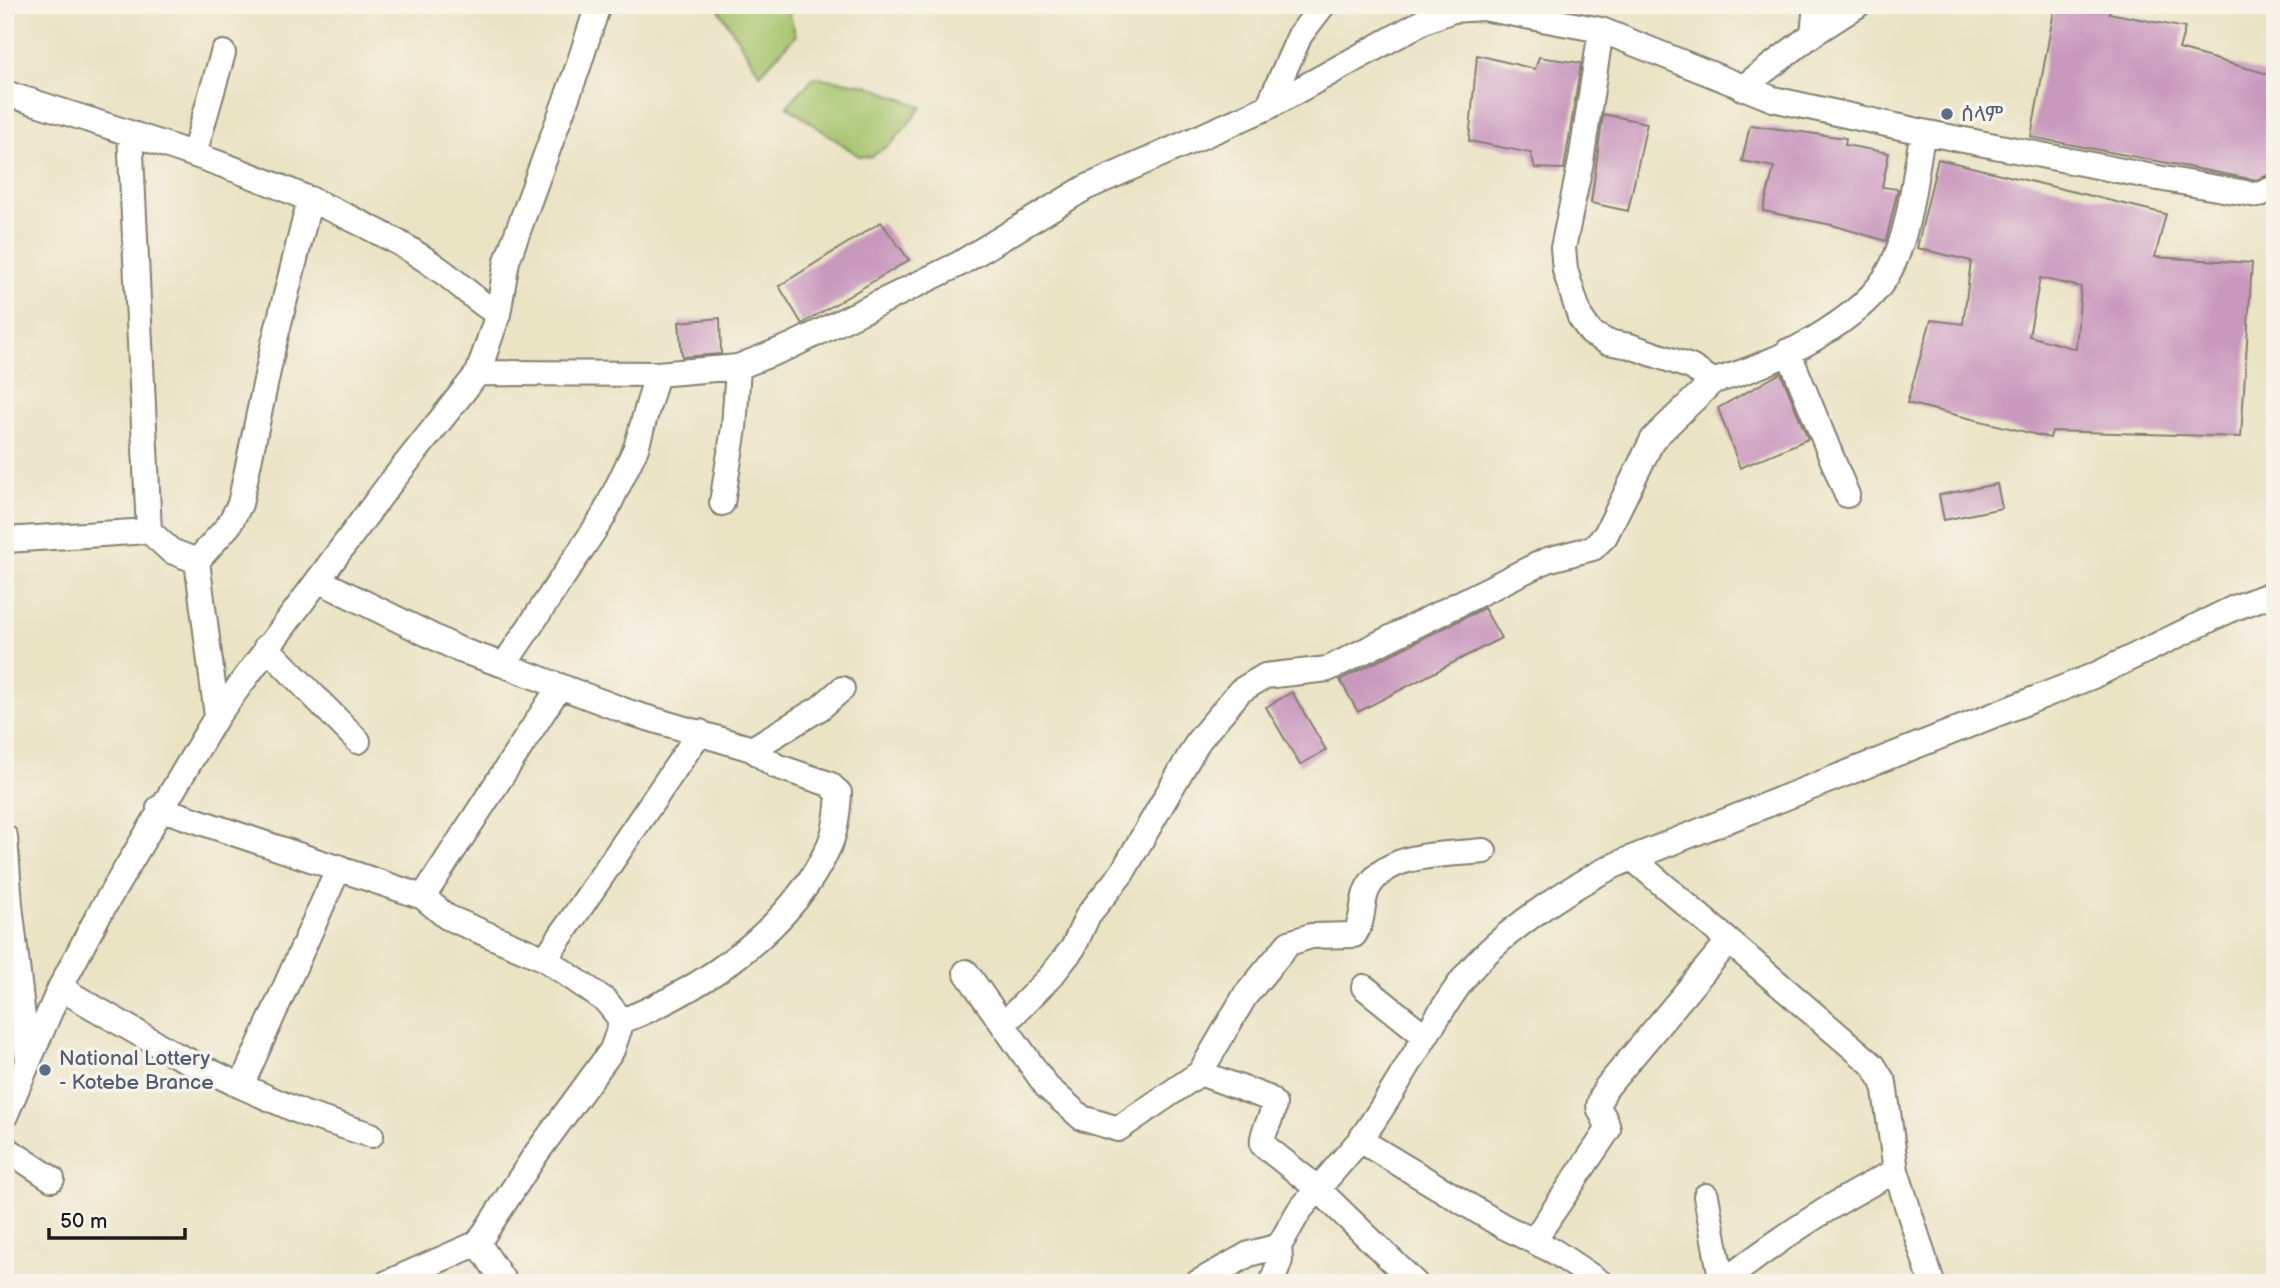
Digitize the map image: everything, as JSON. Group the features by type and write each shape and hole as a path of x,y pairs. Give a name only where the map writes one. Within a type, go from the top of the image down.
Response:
{"street":[{"path":"5,1116 60,988 159,808 217,716 435,424 478,373 498,314 507,261 578,70 598,5"},
{"path":"1268,107 1300,35 1323,5"},
{"path":"1814,34 1816,5"},
{"path":"1742,88 1858,5"},
{"path":"478,373 657,374 738,367 820,332 959,264 1085,188 1268,107 1424,21 1453,9 1483,8 1601,30 1773,99 1923,132 2258,195 2275,188"},
{"path":"1601,30 1581,161 1563,248 1565,270 1580,317 1591,334 1607,342 1630,346 1690,367 1713,380"},
{"path":"194,154 223,52"},
{"path":"5,93 194,154 310,200 382,233 443,272 473,299 498,314"},
{"path":"1004,1024 1051,976 1073,948 1088,915 1122,873 1199,740 1240,691 1265,676 1328,669 1547,560 1593,548 1605,536 1653,439 1713,380 1733,376 1788,351 1845,318 1870,299 1891,268 1903,230 1923,132"},
{"path":"130,133 149,531 171,551 197,561"},
{"path":"217,716 197,561 229,525 240,504 273,346 310,200"},
{"path":"1788,351 1847,495"},
{"path":"722,503 734,428 738,367"},
{"path":"504,665 603,517 636,448 657,374"},
{"path":"5,540 149,531"},
{"path":"318,580 460,650 631,713 752,749 776,766 829,784 839,793 830,844 806,886 779,920 702,979 652,1009 622,1021 612,1050 536,1154 478,1243 387,1283"},
{"path":"1272,1283 1280,1260 1279,1246 1299,1211 1360,1140 1464,977 1488,950 1544,908 1611,866 2093,676 2234,608 2275,593"},
{"path":"266,647 358,741"},
{"path":"423,897 561,686"},
{"path":"752,749 820,708 842,688"},
{"path":"545,958 700,732"},
{"path":"159,808 423,897 447,917 545,958 606,1001 622,1021"},
{"path":"5,837 8,905 29,1064"},
{"path":"966,972 1047,1087 1082,1118 1101,1127 1118,1129 1132,1122 1199,1073 1245,996 1289,943 1311,936 1354,935 1362,919 1364,897 1370,885 1391,866 1484,851"},
{"path":"1632,858 1873,1065 1884,1083 1896,1171 1932,1283"},
{"path":"241,1086 339,867"},
{"path":"1534,1240 1608,1130 1599,1112 1598,1101 1606,1088 1728,942"},
{"path":"1364,987 1425,1036"},
{"path":"60,988 176,1055 241,1086 305,1114 371,1135"},
{"path":"1199,1073 1268,1098 1274,1104 1262,1138 1263,1145 1317,1188 1415,1283"},
{"path":"1360,1140 1501,1225 1534,1240 1601,1283"},
{"path":"5,1148 52,1179"},
{"path":"1706,1196 1722,1283 1806,1221 1842,1198 1896,1171"},
{"path":"478,1243 505,1283"},
{"path":"1197,1283 1249,1254 1279,1246"}],"green space":[{"path":"716,5 786,5 796,35 760,74"},
{"path":"814,77 867,85 922,107 893,142 871,157 859,156 787,106"}],"building":[{"path":"2055,5 2111,5 2109,13 2185,28 2179,49 2275,76 2274,173 2256,180 2031,137"},
{"path":"1477,55 1535,69 1539,57 1581,63 1564,169 1535,168 1531,153 1469,141"},
{"path":"1603,114 1647,123 1628,211 1591,203"},
{"path":"1750,125 1846,138 1845,145 1889,153 1882,187 1898,189 1886,241 1832,225 1763,211 1774,167 1742,161"},
{"path":"1938,159 2166,214 2155,257 2252,263 2241,437 2052,431 2050,438 1907,403 1931,320 1963,324 1971,261 1917,248","holes":["2040,278 2081,287 2076,349 2029,336"]},
{"path":"881,222 909,260 802,324 779,286"},
{"path":"720,318 721,354 682,357 679,322"},
{"path":"1781,373 1808,439 1740,468 1718,408"},
{"path":"1997,484 2002,508 1944,520 1939,495"},
{"path":"1484,608 1501,638 1358,712 1340,680"},
{"path":"1292,692 1326,750 1300,765 1266,707"}],"place":[{"name":"ሰላም","path":"1947,114"},
{"name":"National Lottery - Kotebe Brance","path":"45,1070"}]}
